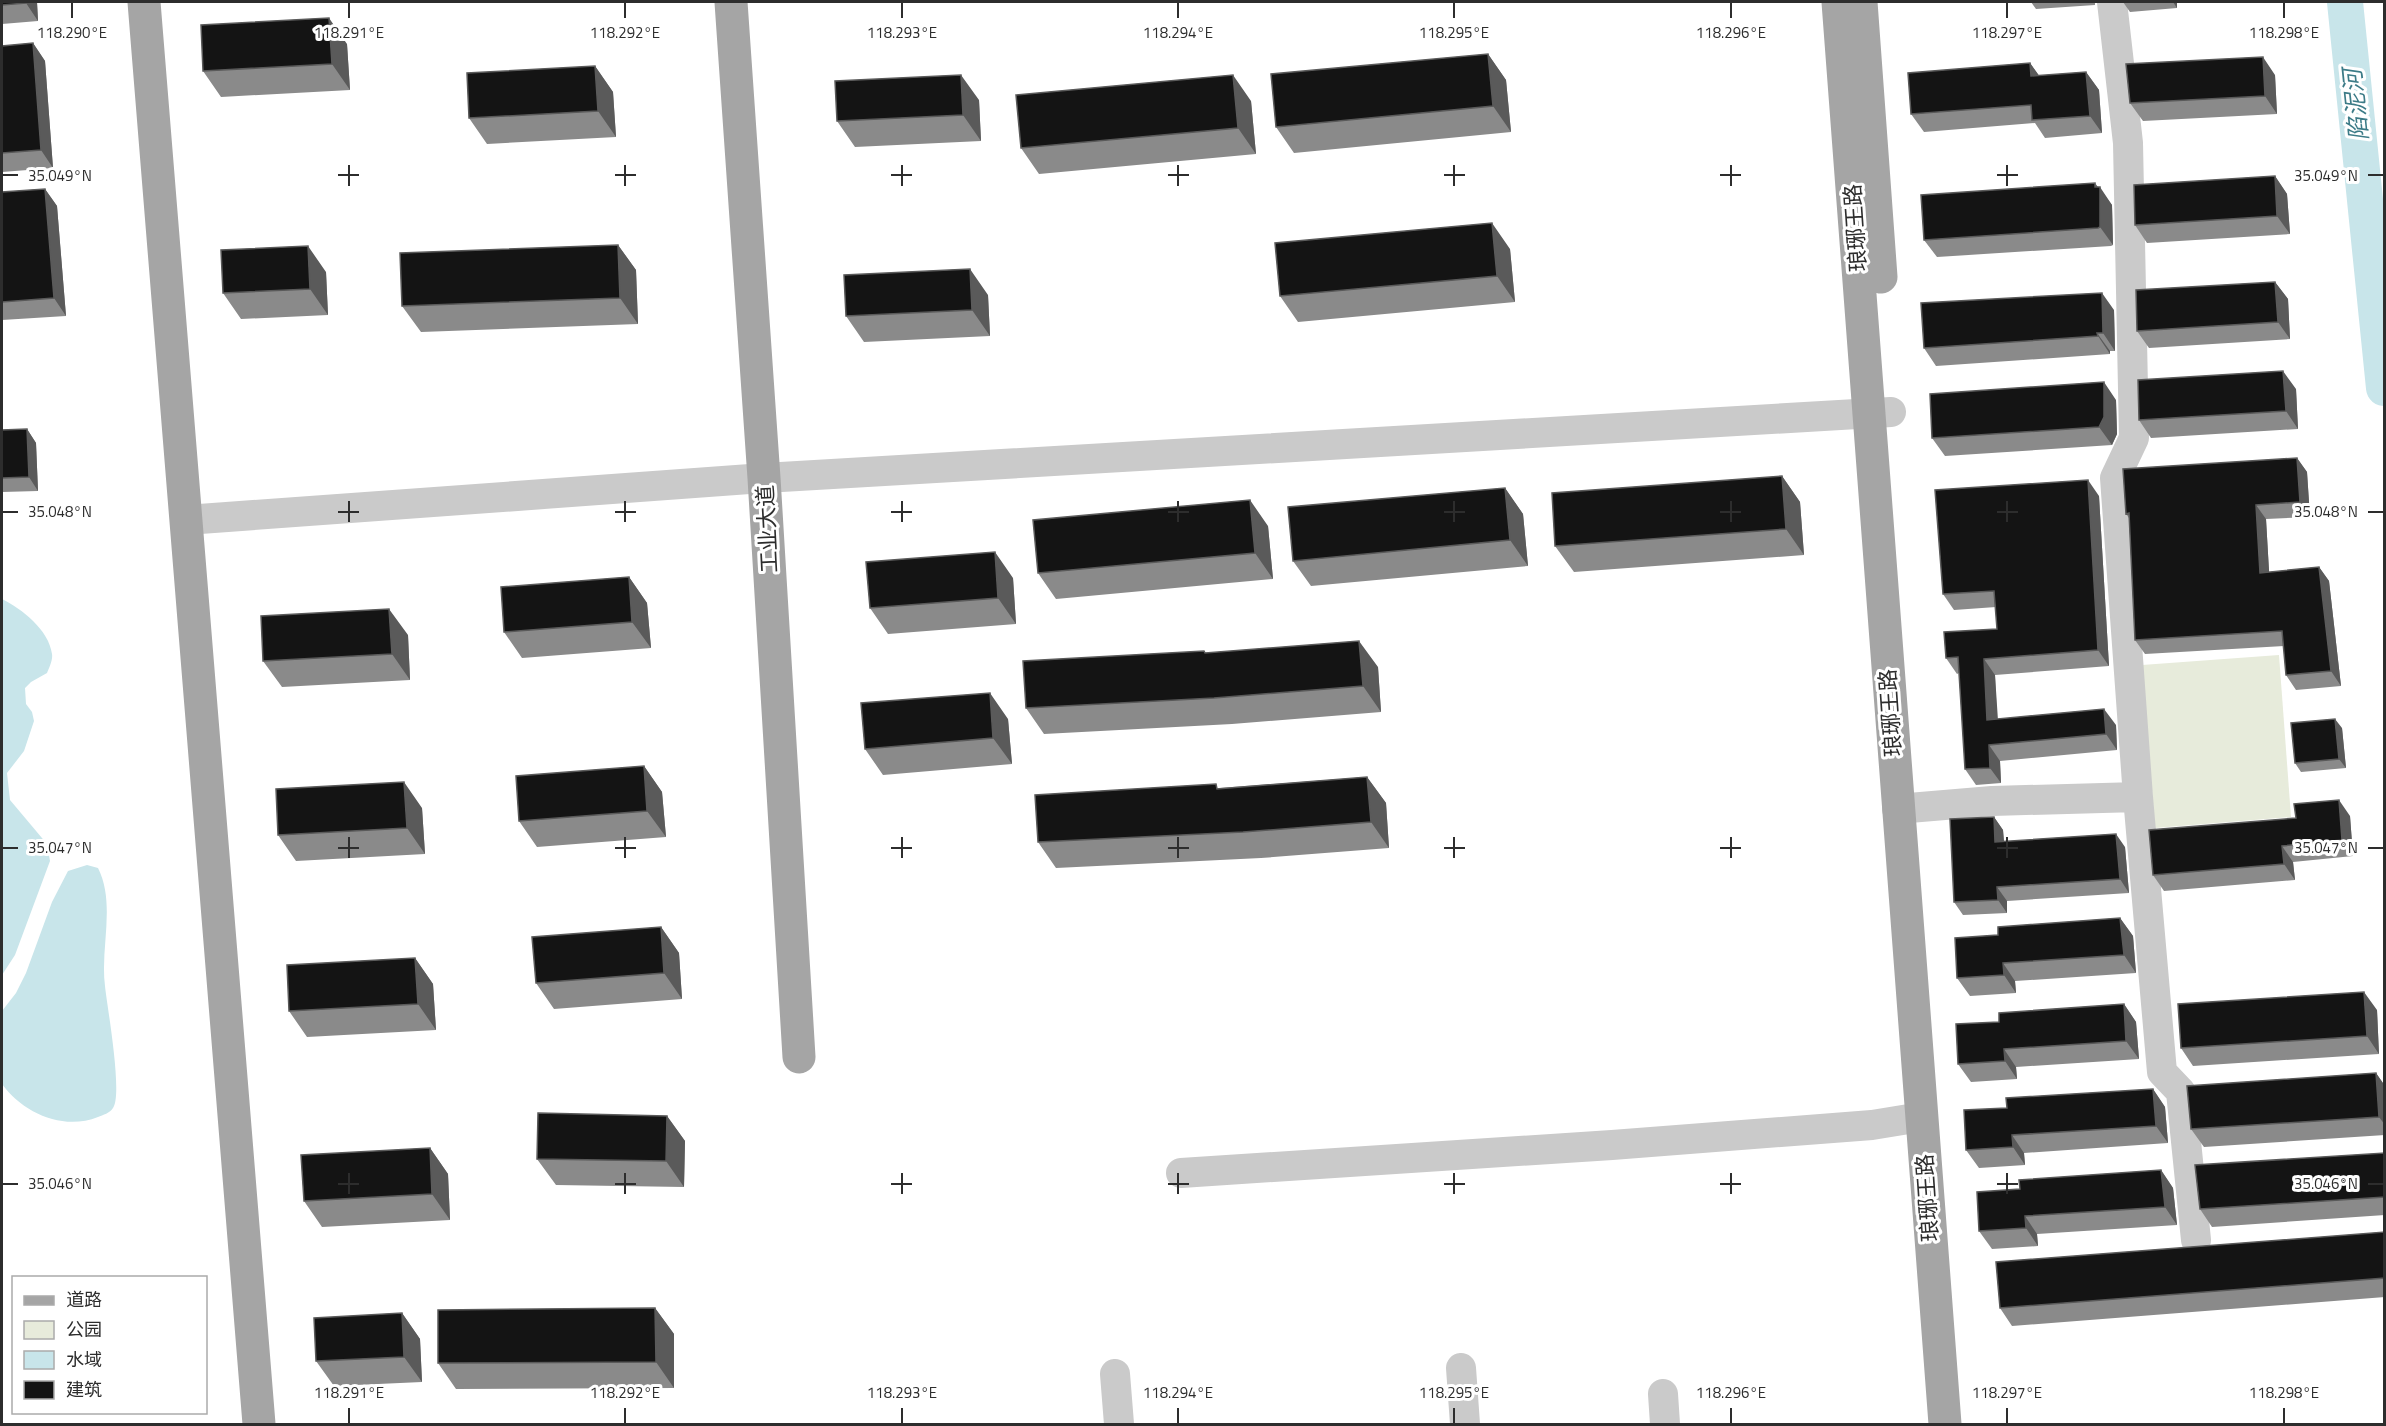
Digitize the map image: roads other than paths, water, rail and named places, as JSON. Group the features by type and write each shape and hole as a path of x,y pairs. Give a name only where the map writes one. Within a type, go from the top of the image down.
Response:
{"main road":[{"path":"144,2 259,1425"},
{"name":"工业大道","path":"731,2 764,478 799,1057"},
{"name":"琅琊王路","path":"1838,2 1880,413"},
{"name":"琅琊王路","path":"1861,2 1880,413 1908,808 1966,1425"},
{"name":"琅琊王路","path":"1908,808 1921,1117 1945,1425"}],"street":[{"path":"2112,2 2128,143 2134,438 2115,478 2138,797 2162,1071 2181,1092 2196,1240"},
{"path":"186,520 764,478 1880,413"},
{"path":"1908,808 1992,801 2138,797"},
{"path":"1180,1173 1624,1144 1872,1125 1921,1117"},
{"path":"1461,1368 1465,1425"},
{"path":"1115,1374 1119,1425"},
{"path":"1663,1394 1665,1425"}],"water":[{"path":"2,599 18,608 33,621 46,637 52,656 47,673 25,688 26,704 32,712 34,721 24,751 7,773 10,800 47,844 50,861 15,955 2,975"},
{"path":"87,865 98,868 106,896 104,971 115,1069 116,1100 113,1108 106,1114 85,1121 71,1122 45,1117 32,1111 2,1084 2,1011 16,993 26,973 52,902 68,871"}],"waterway":[{"name":"陷泥河","path":"2345,2 2384,388"}]}
